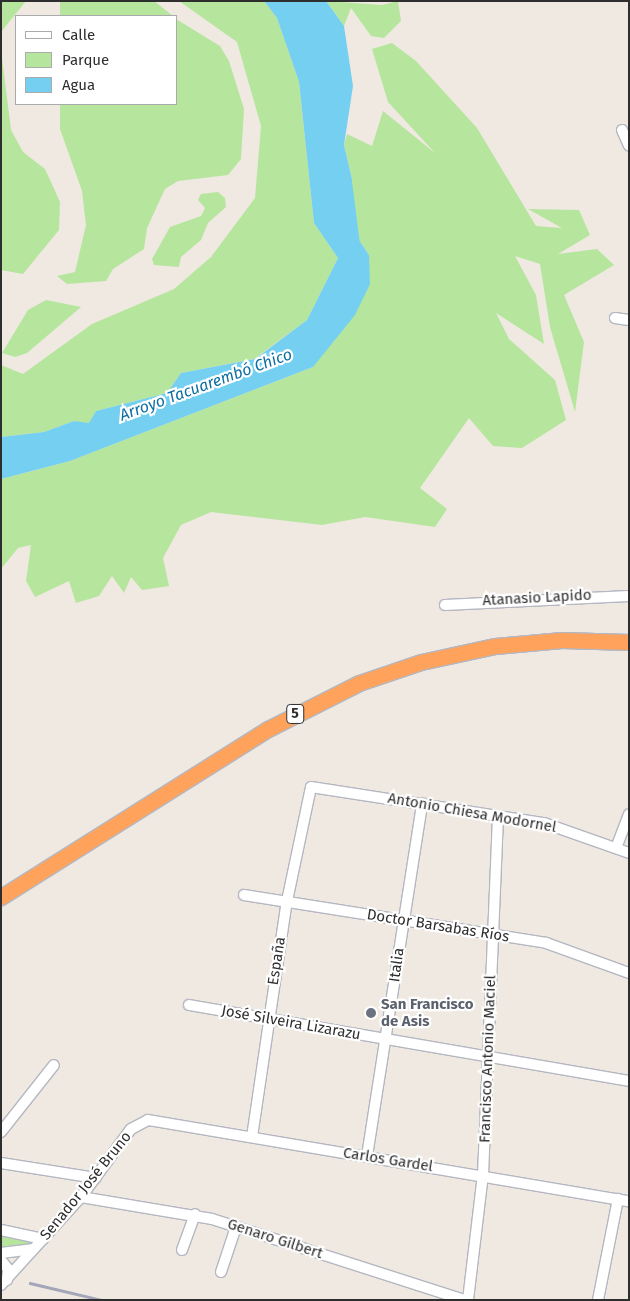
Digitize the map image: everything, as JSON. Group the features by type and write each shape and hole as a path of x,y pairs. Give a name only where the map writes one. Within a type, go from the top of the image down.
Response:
{"highway":[{"name":"5","path":"1,898 268,729 359,683 428,660 495,646 562,640 629,642"}],"street":[{"path":"622,130 629,146"},
{"path":"615,318 629,320"},
{"name":"Atanasio Lapido","path":"445,605 629,596"},
{"name":"Antonio Chiesa Modornel","path":"311,787 422,803 498,818 544,823 629,853"},
{"name":"España","path":"252,1137 287,901 311,787"},
{"name":"Italia","path":"367,1156 387,1039 422,803"},
{"path":"616,848 629,814"},
{"name":"Francisco Antonio Maciel","path":"467,1300 483,1175 498,818"},
{"name":"Doctor Barsabas Ríos","path":"244,894 546,943 629,973"},
{"name":"José Silveira Lizarazu","path":"189,1005 489,1055 629,1081"},
{"path":"1,1132 54,1065"},
{"name":"Carlos Gardel","path":"148,1120 624,1200"},
{"name":"Senador José Bruno","path":"4,1283 81,1197 131,1129 148,1120"},
{"path":"1,1162 96,1178"},
{"name":"Genaro Gilbert","path":"81,1197 195,1214 467,1300"},
{"path":"598,1300 624,1200"},
{"path":"182,1250 195,1214"},
{"path":"221,1272 236,1226"},
{"path":"1,1230 43,1240"},
{"path":"1,1252 34,1249"},
{"path":"1,1260 8,1270 4,1283"}],"green space":[{"path":"1,1 26,1 1,32"},
{"path":"60,1 154,1 172,15 60,15"},
{"path":"179,1 264,1 277,18 299,82 314,223 338,258 307,320 254,359 181,373 167,393 96,411 89,424 74,421 44,432 1,437 1,365 23,374 92,324 174,289 211,257 255,198 261,126 237,42"},
{"path":"326,1 382,5 398,1 401,21 384,38 371,36 351,8 344,26"},
{"path":"178,20 220,46 229,61 244,109 241,159 228,175 178,181 165,189 147,228 144,249 113,269 106,281 67,284 57,276 75,272 86,225 82,191 60,129 60,105 178,105"},
{"path":"392,43 416,61 477,128 536,226 562,228 528,209 579,210 590,235 558,254 597,249 614,265 564,295 584,342 575,412 550,327 540,264 515,256 536,295 544,344 496,313 509,339 555,380 566,420 522,448 493,446 469,418 420,488 447,509 435,527 365,517 322,525 211,512 181,525 163,558 169,586 142,590 131,577 124,593 112,576 99,596 76,603 69,581 35,597 26,581 31,545 18,548 1,569 1,479 70,461 313,367 369,255 344,218 352,179 344,145 347,134 372,146 383,111 435,153 388,102 372,49"},
{"path":"1,50 11,130 23,152 45,169 60,202 59,230 23,274 1,270"},
{"path":"218,192 225,198 226,207 208,223 201,240 181,257 179,267 154,265 152,259 170,227 201,216 205,208 198,200 201,194"},
{"path":"46,300 81,307 27,353 15,357 2,353 28,310"},
{"path":"1,1232 33,1241 32,1245 1,1248"}],"water":[{"path":"264,1 326,1 344,26 353,86 344,145 352,179 344,218 369,255 370,284 355,315 313,367 70,461 1,479 1,437 44,432 74,421 89,423 96,411 167,393 181,373 255,359 307,320 338,258 314,223 299,82 277,18"}],"waterway":[{"name":"Arroyo Tacuarembó Chico","path":"345,182 353,245"}],"railway":[{"path":"30,1283 102,1300"}],"place":[{"name":"San Francisco de Asis","path":"371,1013"}]}
